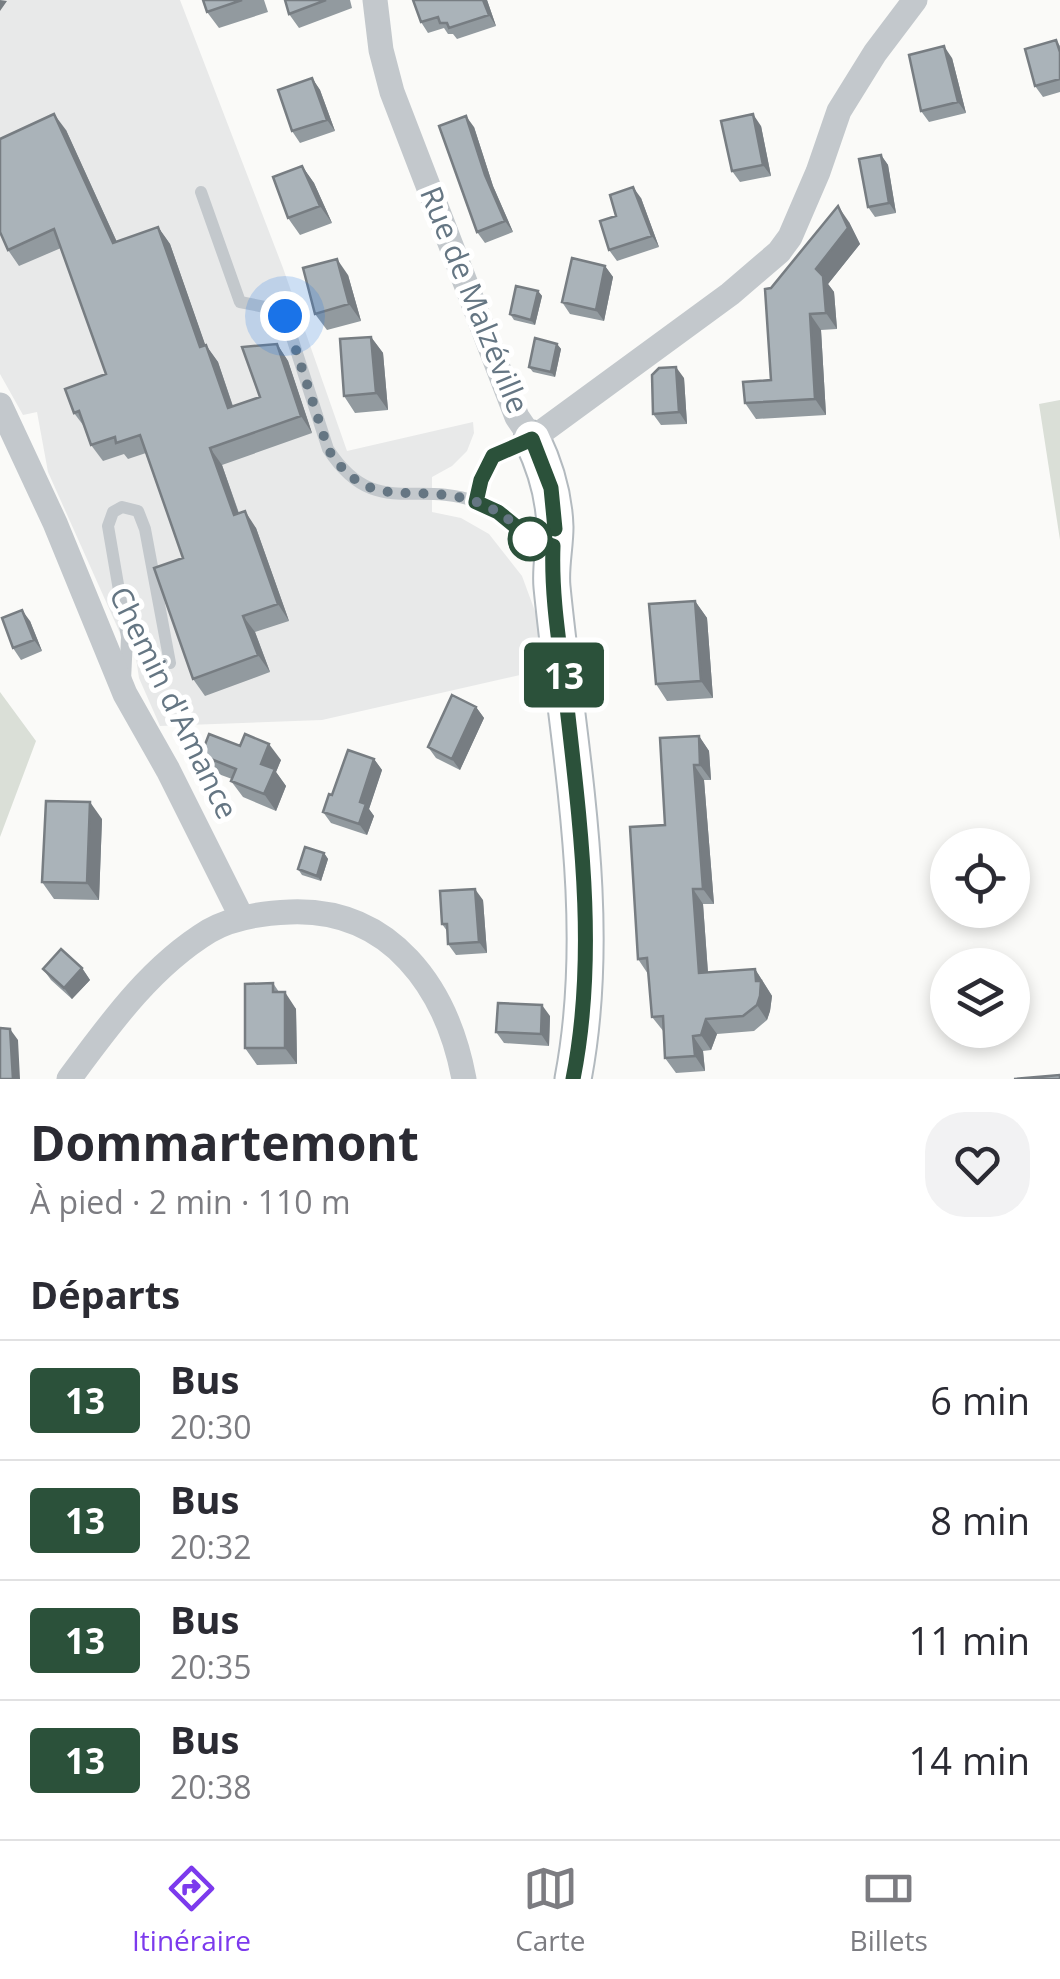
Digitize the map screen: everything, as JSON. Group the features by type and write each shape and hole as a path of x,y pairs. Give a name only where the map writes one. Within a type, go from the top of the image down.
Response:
{"street":[{"name":"Rue de Malzéville","path":"375,0 392,92 517,417 532,439 551,488 552,583 584,901 582,1006 573,1079"},
{"path":"532,439 768,263 790,236 839,110 874,53 915,0"},
{"name":"Chemin d'Amance","path":"0,405 55,524 125,694 242,918"},
{"path":"69,1079 106,1028 172,959 212,929 272,912 323,912 356,922 406,958 434,992 454,1035 464,1079"}],"lane":[{"path":"201,192 240,302 275,309 285,316 328,449 340,467 356,482 376,491 457,496 476,502 498,512 530,538 553,546"},
{"path":"476,502 493,456 532,439"},
{"path":"125,694 127,637 108,526 113,512 122,506 138,510 144,529 170,663"}],"shaded area":[{"path":"0,0 180,0 283,268 347,451 473,422 474,433 467,451 452,466 432,477 432,512 461,518 489,534 522,576 536,614 542,670 322,720 160,726 139,678 132,631 120,633 48,472 37,412 23,415 0,374"},
{"path":"1060,400 1060,540 1039,404"},
{"path":"0,692 36,741 0,837"}],"building":[{"path":"203,0 242,0 207,12"},
{"path":"285,0 326,0 289,14"},
{"path":"413,0 483,0 489,15 449,28 438,17 421,22"},
{"path":"1056,40 1060,79 1035,86 1025,49"},
{"path":"944,46 958,102 921,111 909,55"},
{"path":"312,78 327,120 292,131 278,90"},
{"path":"54,114 113,243 158,227 200,347 206,345 228,408 260,397 242,347 277,344 301,416 210,448 234,515 245,511 278,604 243,616 258,655 193,679 154,568 183,558 140,435 116,443 115,437 91,445 79,411 74,413 65,389 106,374 54,229 8,250 0,232 0,139"},
{"path":"753,114 763,165 732,171 721,121"},
{"path":"466,116 505,221 477,232 439,126"},
{"path":"881,155 889,203 868,207 859,159"},
{"path":"302,166 320,206 288,218 273,177"},
{"path":"633,187 652,236 609,250 600,221 616,216 610,195"},
{"path":"838,206 848,228 816,269 823,276 826,313 810,314 815,399 745,403 743,382 771,380 765,289 771,288"},
{"path":"572,258 605,266 596,310 562,302"},
{"path":"337,259 349,304 315,314 303,268"},
{"path":"516,286 538,291 531,320 510,314"},
{"path":"371,337 376,393 344,396 340,339"},
{"path":"535,338 557,344 551,372 529,367"},
{"path":"676,367 679,412 653,414 652,375 659,368"},
{"path":"695,601 701,681 656,684 649,604"},
{"path":"22,610 34,640 13,648 2,618"},
{"path":"452,695 476,707 452,759 428,747"},
{"path":"209,734 240,746 245,734 269,744 261,764 275,769 264,794 231,781 236,769 201,755"},
{"path":"699,736 700,765 694,765 703,889 693,889 699,973 755,969 756,981 761,981 760,996 757,1005 743,1016 706,1019 701,1035 693,1036 695,1056 665,1058 663,1016 652,1017 647,958 638,959 630,827 665,825 660,738"},
{"path":"348,750 374,759 360,802 366,804 359,824 323,812"},
{"path":"46,801 90,802 87,883 42,882"},
{"path":"305,847 324,853 317,876 298,869"},
{"path":"475,889 479,942 448,944 440,891"},
{"path":"61,949 82,968 64,988 43,969"},
{"path":"273,983 273,992 285,992 285,1048 245,1048 245,984"},
{"path":"498,1003 542,1005 541,1034 496,1032"},
{"path":"0,1028 10,1029 13,1079 0,1079"},
{"path":"1060,1075 1060,1079 1014,1079"}],"bus line":[{"name":"13","path":"555,529 551,488 532,439 493,456 476,502 498,512 530,538 553,546 552,583 584,894 582,1006 573,1079"}],"route":[{"path":"285,316 328,449 356,482 376,491 457,496 476,502 498,512 530,539"}]}
